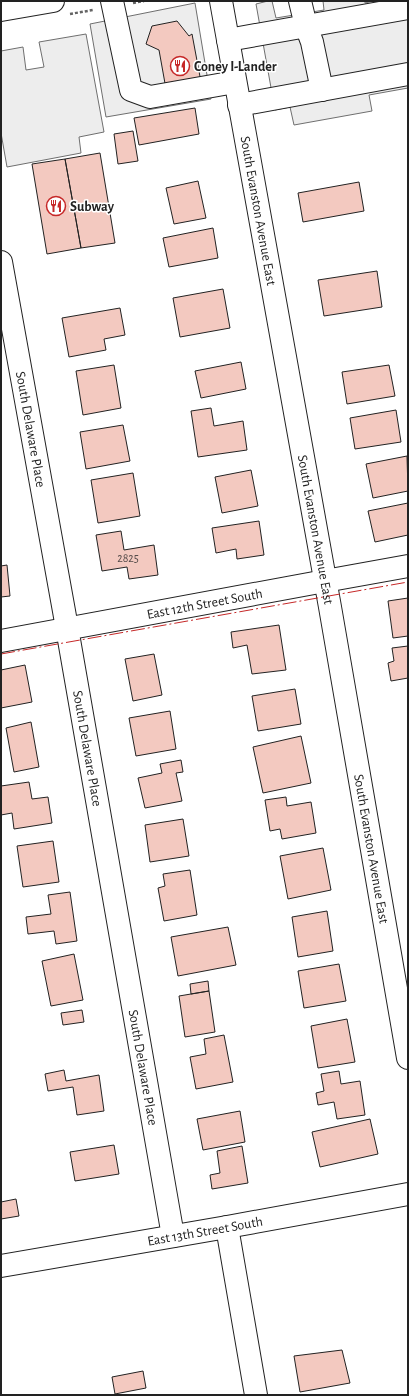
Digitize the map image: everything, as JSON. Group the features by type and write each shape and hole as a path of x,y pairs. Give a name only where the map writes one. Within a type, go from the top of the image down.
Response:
{"street":[{"name":"South Evanston Avenue East","path":"221,1 325,580 408,1058"},
{"path":"300,1 306,26 312,42 322,90"},
{"path":"113,4 131,90 150,97 235,82"},
{"path":"1,10 61,8"},
{"path":"228,40 408,8"},
{"path":"239,105 408,74"},
{"name":"South Delaware Place","path":"1,262 68,629 174,1236"},
{"name":"East 12th Street South","path":"1,641 325,580 408,566"},
{"name":"East 13th Street South","path":"1,1266 408,1194"},
{"path":"227,1227 256,1395"}],"path":[{"path":"61,8 144,1"}],"shaded area":[{"path":"272,1 276,18 324,10 323,1 365,1 365,3 373,1 408,1 408,88 369,95 372,111 294,125 290,107 275,110 256,4"},
{"path":"195,3 211,99 106,117 90,24"},
{"path":"86,34 104,132 79,137 81,153 7,167 1,133 1,51 23,47 26,70 44,67 39,42"}],"building":[{"name":"Coney I-Lander","path":"177,21 189,36 192,34 201,82 166,89 159,50 146,44 152,26"},
{"path":"195,108 199,134 139,145 134,118"},
{"path":"133,131 138,161 118,164 114,134"},
{"path":"100,153 115,243 81,248 65,159"},
{"name":"Subway","path":"65,159 81,248 47,254 32,164"},
{"path":"198,181 206,218 174,224 166,188"},
{"path":"359,182 364,211 303,222 298,193"},
{"path":"213,228 218,258 169,267 163,238"},
{"path":"377,271 382,307 324,316 318,280"},
{"path":"223,289 230,328 180,337 173,298"},
{"path":"120,308 125,335 104,339 106,350 69,357 62,318"},
{"path":"241,362 246,389 201,398 195,371"},
{"path":"114,365 121,408 83,415 76,371"},
{"path":"389,365 395,396 347,404 342,372"},
{"path":"211,408 214,426 243,421 247,450 198,457 191,411"},
{"path":"396,410 401,442 355,449 350,418"},
{"path":"123,425 130,461 86,469 80,432"},
{"path":"407,456 408,491 373,498 366,464"},
{"path":"251,470 258,506 222,513 215,477"},
{"path":"133,473 140,516 98,523 91,480"},
{"path":"408,503 408,535 375,542 368,511"},
{"path":"259,521 264,555 237,559 236,549 216,553 212,528"},
{"path":"121,531 124,550 154,545 158,575 129,579 127,567 102,571 96,535"},
{"path":"7,565 10,596 1,597 1,566"},
{"path":"408,598 408,636 393,638 388,601"},
{"path":"279,625 286,670 252,674 247,645 233,648 231,632"},
{"path":"408,646 408,678 391,681 388,663 394,661 392,648"},
{"path":"154,654 162,695 133,701 125,659"},
{"path":"25,665 32,702 1,708 1,670"},
{"path":"295,689 301,724 258,731 252,696"},
{"path":"170,711 176,749 136,756 129,718"},
{"path":"31,722 39,767 14,772 6,728"},
{"path":"301,736 311,783 263,793 253,747"},
{"path":"181,760 183,772 176,773 182,801 145,808 138,778 162,773 160,764"},
{"path":"29,782 32,799 48,797 52,823 14,829 12,813 1,815 1,786"},
{"path":"286,797 287,806 311,802 316,833 282,839 280,829 270,831 265,800"},
{"path":"183,819 189,856 150,862 145,825"},
{"path":"53,841 59,882 23,887 17,846"},
{"path":"323,848 331,890 288,899 280,856"},
{"path":"190,870 197,915 164,921 158,888 165,886 163,874"},
{"path":"70,892 77,941 56,944 54,931 28,934 26,917 51,914 48,895"},
{"path":"327,911 333,951 298,957 292,917"},
{"path":"228,927 236,965 178,976 171,937"},
{"path":"74,954 83,1000 51,1006 42,961"},
{"path":"339,964 346,1001 304,1008 298,971"},
{"path":"208,981 209,991 191,994 190,984"},
{"path":"209,991 215,1032 185,1037 179,996"},
{"path":"82,1010 84,1022 63,1025 61,1013"},
{"path":"347,1019 355,1062 318,1068 311,1026"},
{"path":"224,1035 233,1082 196,1089 190,1057 206,1054 204,1039"},
{"path":"64,1070 66,1081 99,1075 104,1111 77,1115 73,1087 48,1091 45,1074"},
{"path":"339,1071 341,1084 360,1081 365,1115 337,1119 334,1102 318,1105 316,1093 324,1091 321,1074"},
{"path":"240,1111 245,1142 203,1150 197,1119"},
{"path":"370,1119 378,1154 320,1167 312,1132"},
{"path":"114,1145 119,1174 75,1181 70,1152"},
{"path":"242,1146 248,1183 212,1189 210,1175 220,1173 217,1151"},
{"path":"16,1199 19,1216 1,1219 1,1202"},
{"path":"342,1350 350,1383 300,1392 294,1356"},
{"path":"143,1371 146,1388 115,1394 112,1377"}],"power":[{"path":"1,654 408,582"}],"place":[{"name":"Coney I-Lander","path":"180,66"},
{"name":"Subway","path":"56,206"}]}
